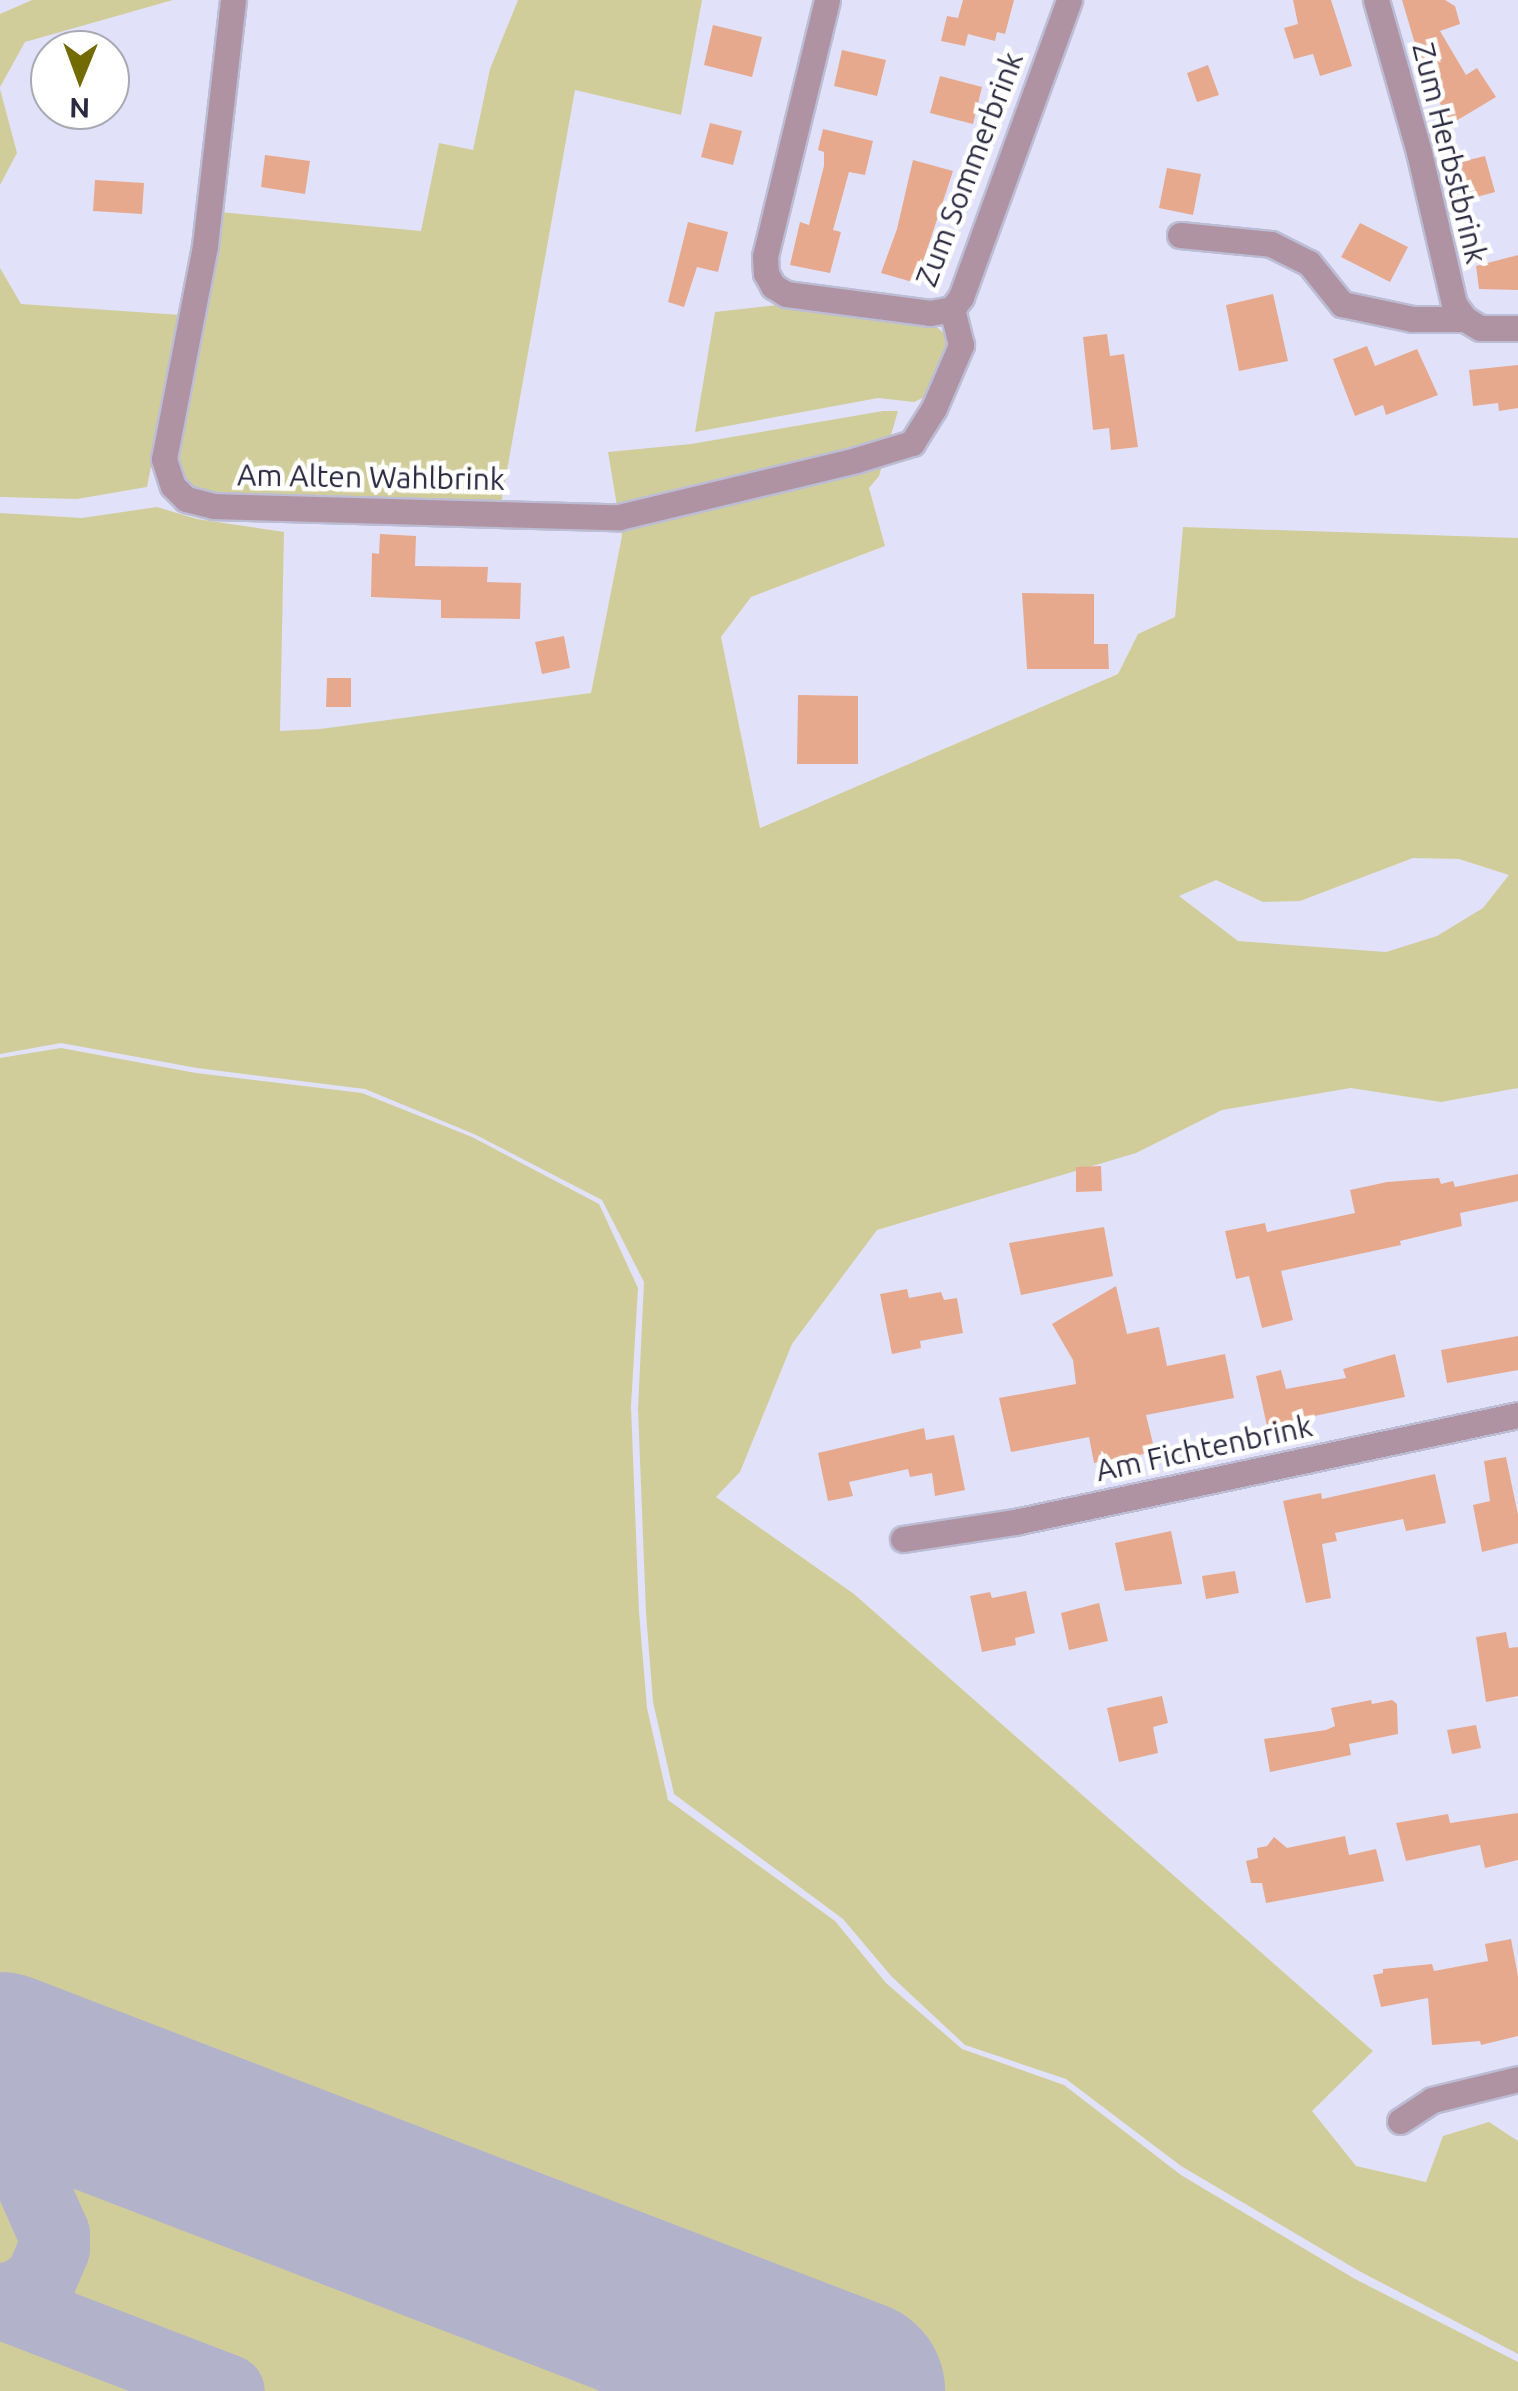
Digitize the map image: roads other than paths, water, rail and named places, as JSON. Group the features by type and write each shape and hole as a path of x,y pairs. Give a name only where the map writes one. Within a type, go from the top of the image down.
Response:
{"street":[{"name":"Am Alten Wahlbrink","path":"234,0 205,246 190,340 164,459 172,486 186,498 244,507 619,517 856,460 912,443 934,408 960,345 952,309"},
{"name":"Zum Sommerbrink","path":"827,0 765,256 766,273 773,286 786,294 930,313 952,309 962,297 1070,0"},
{"name":"Zum Herbstbrink","path":"1376,0 1419,152 1454,304 1465,319"},
{"path":"1180,235 1271,244 1309,263 1342,304 1412,319 1465,319 1480,328 1518,328"},
{"name":"Am Fichtenbrink","path":"903,1538 1016,1522 1518,1415"},
{"path":"1400,2121 1432,2100 1518,2079"}]}
